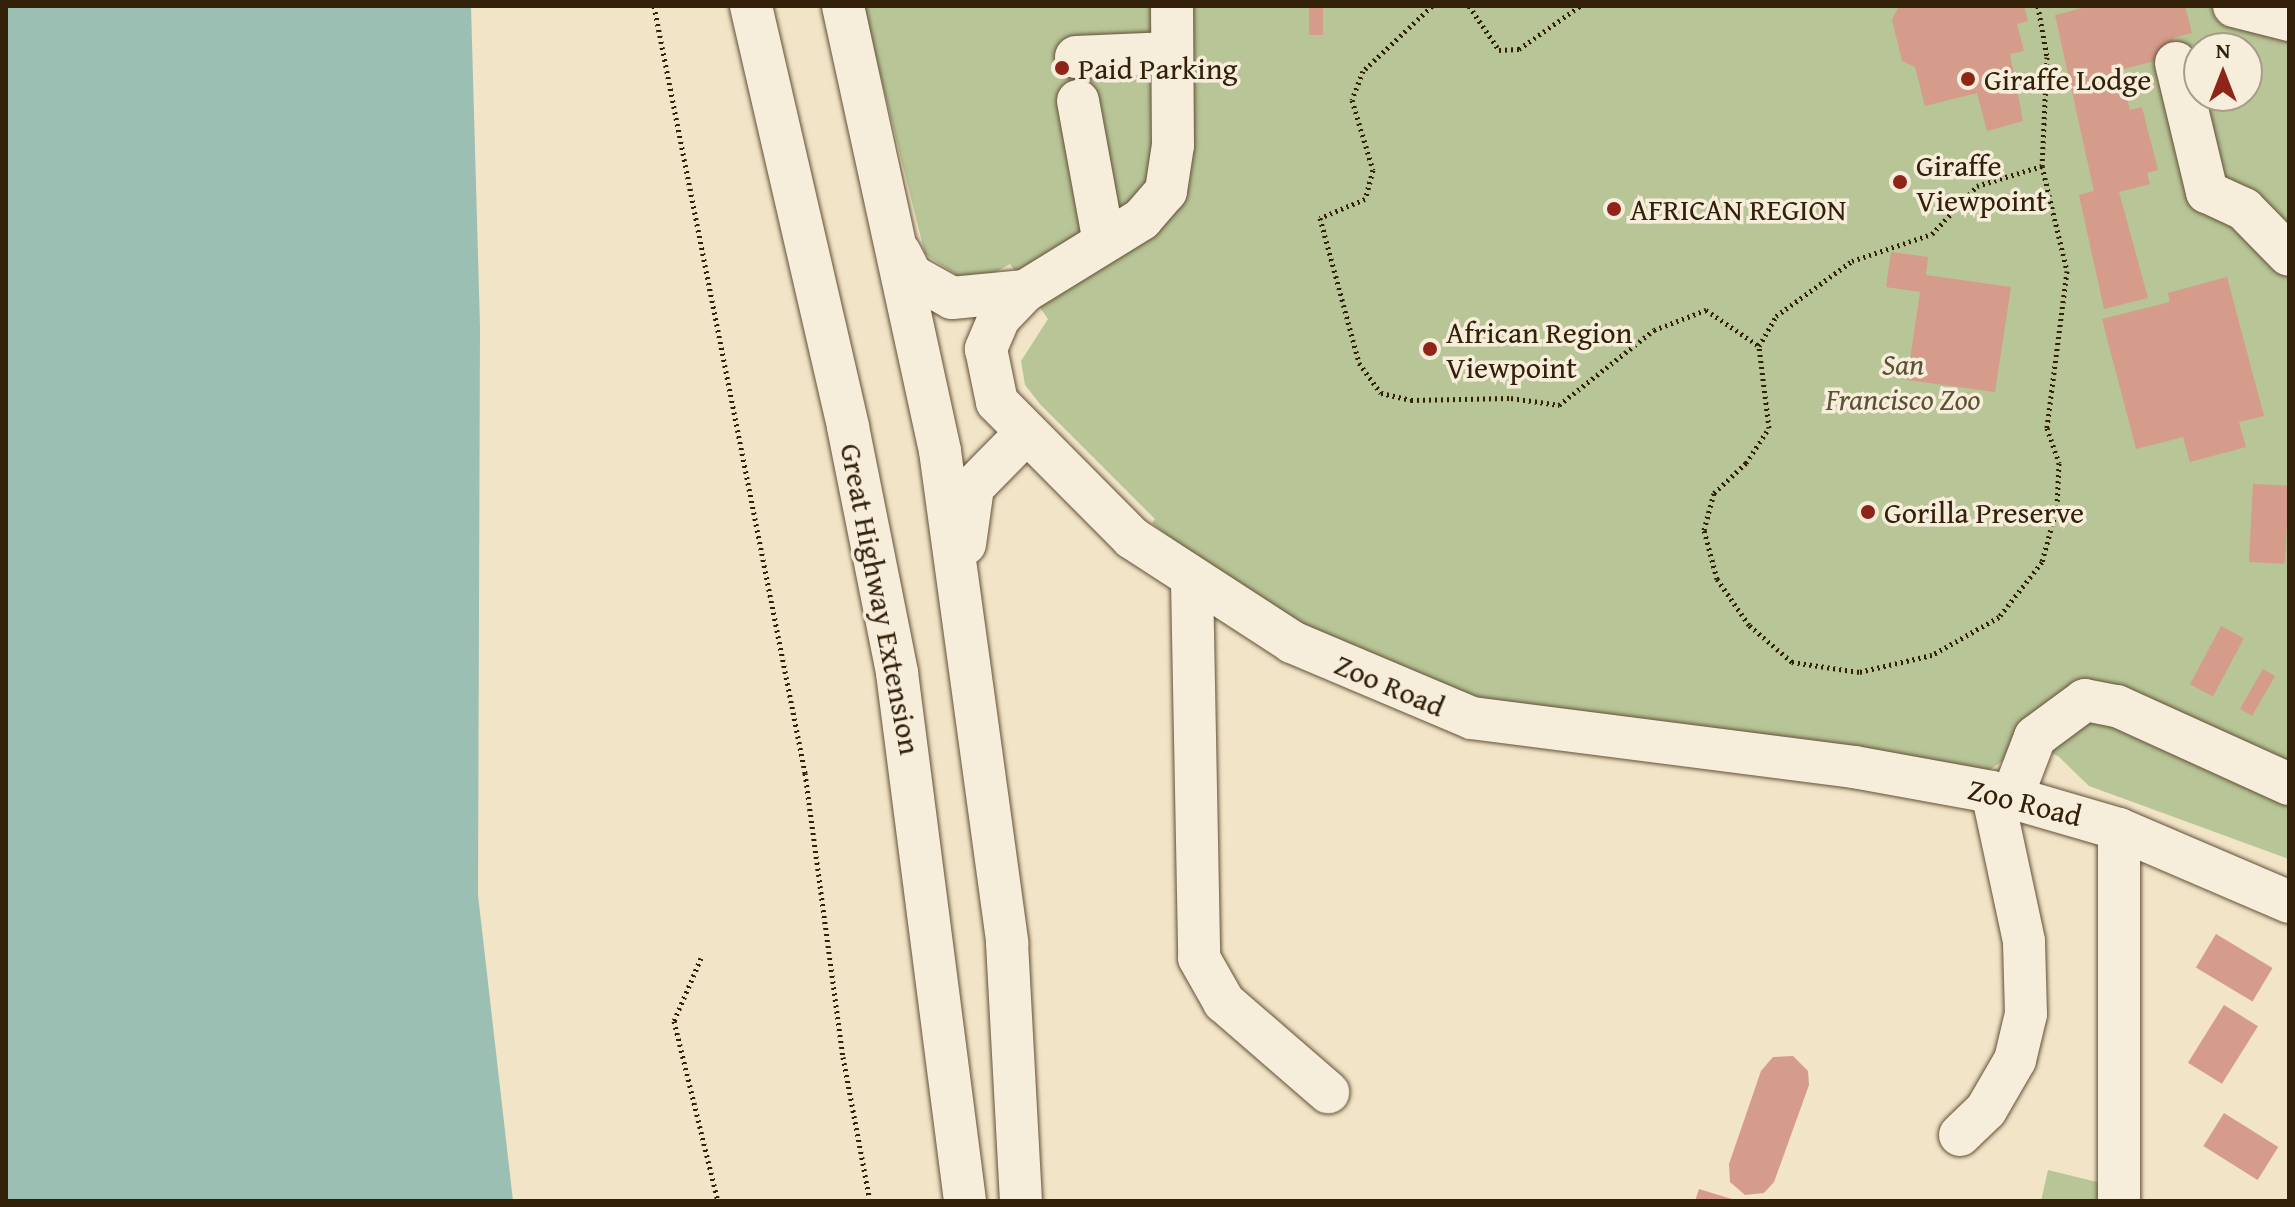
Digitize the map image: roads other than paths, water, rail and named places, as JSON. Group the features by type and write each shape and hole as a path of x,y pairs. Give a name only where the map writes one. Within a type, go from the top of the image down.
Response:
{"street":[{"name":"Great Highway Extension","path":"751,6 848,427 897,673 965,1201"},
{"path":"843,6 935,414 1014,1011 1021,1201"},
{"name":"Zoo Road","path":"1172,6 1173,145 1166,191 1142,219 1025,291 990,333 985,366 997,402 1025,434 1132,538 1192,581 1312,652 1472,718 1854,767 2002,794 2119,829 2289,902"},
{"path":"2234,6 2289,20"},
{"path":"1076,57 1170,53"},
{"path":"2176,63 2207,192 2244,209 2289,255"},
{"path":"1078,101 1104,242"},
{"path":"897,245 911,275 935,292 971,300 1025,291"},
{"path":"961,614 973,487 1025,434"},
{"path":"1192,581 1199,958 1224,1002 1328,1092"},
{"path":"1960,1135 1986,1110 2015,1060 2026,1014 2024,941 2002,794 2035,737 2085,700 2117,706 2289,784"},
{"path":"2119,829 2119,1201"}],"water":[{"path":"6,6 471,6 480,327 478,895 513,1201 6,1201"}],"place":[{"name":"Paid Parking","path":"1062,68"},
{"name":"Giraffe Lodge","path":"1968,79"},
{"name":"Giraffe Viewpoint","path":"1900,182"},
{"name":"AFRICAN REGION","path":"1614,209"},
{"name":"African Region Viewpoint","path":"1430,349"},
{"name":"Gorilla Preserve","path":"1868,512"}],"park label":[{"name":"San Francisco Zoo","path":"1903,381"}]}
